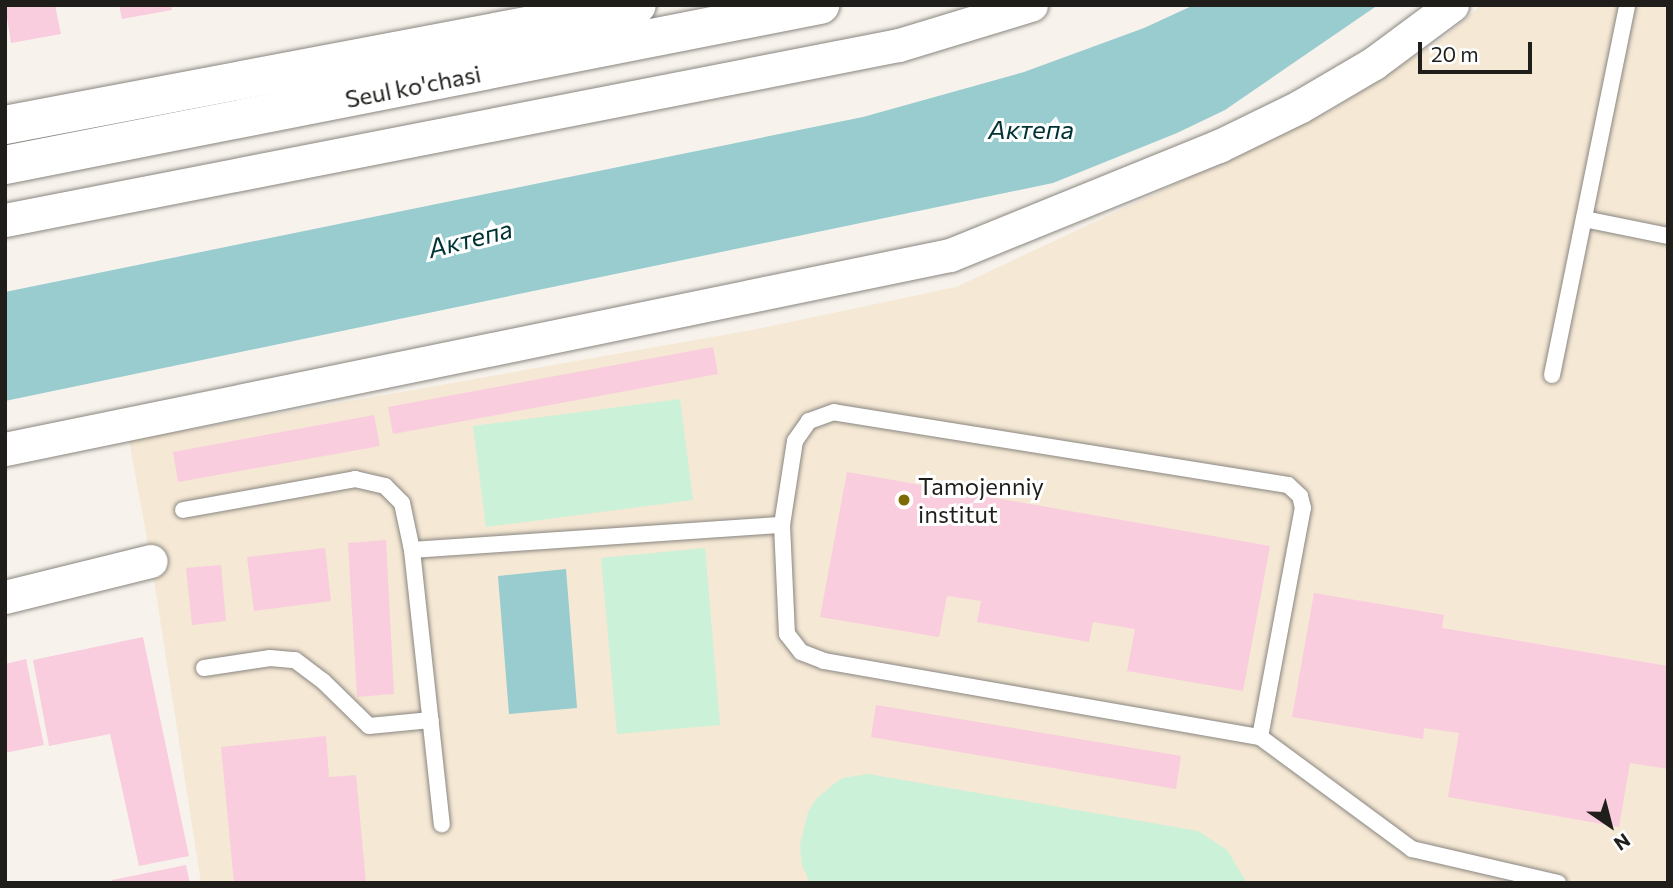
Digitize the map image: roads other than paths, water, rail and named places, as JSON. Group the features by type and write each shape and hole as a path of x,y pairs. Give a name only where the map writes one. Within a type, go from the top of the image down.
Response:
{"main road":[{"name":"Seul ko'chasi","path":"5,125 637,5"},
{"name":"Seul ko'chasi","path":"5,165 820,5"}],"street":[{"path":"5,220 899,45 1031,5"},
{"path":"5,449 950,255 1219,146 1299,107 1374,63 1452,5"},
{"path":"5,597 151,561"}],"lane":[{"path":"1552,375 1627,5"},
{"path":"1584,219 1668,236"},
{"path":"1260,737 1303,508 1300,496 1288,485 834,412 809,421 795,441 782,525 787,634 801,652 824,661 1260,737 1412,849 1558,883"},
{"path":"183,510 355,479 385,486 402,503 412,550 442,824"},
{"path":"412,550 782,525"},
{"path":"204,668 270,658 295,660 323,681 369,726 431,720"}],"water":[{"name":"Актепа","path":"1194,5 1378,5 1225,110 1177,133 1053,183 5,401 5,292 863,117 1024,72 1144,28"},
{"path":"566,569 577,708 509,714 498,576"}],"place":[{"name":"Tamojenniy institut","path":"904,500"}]}
